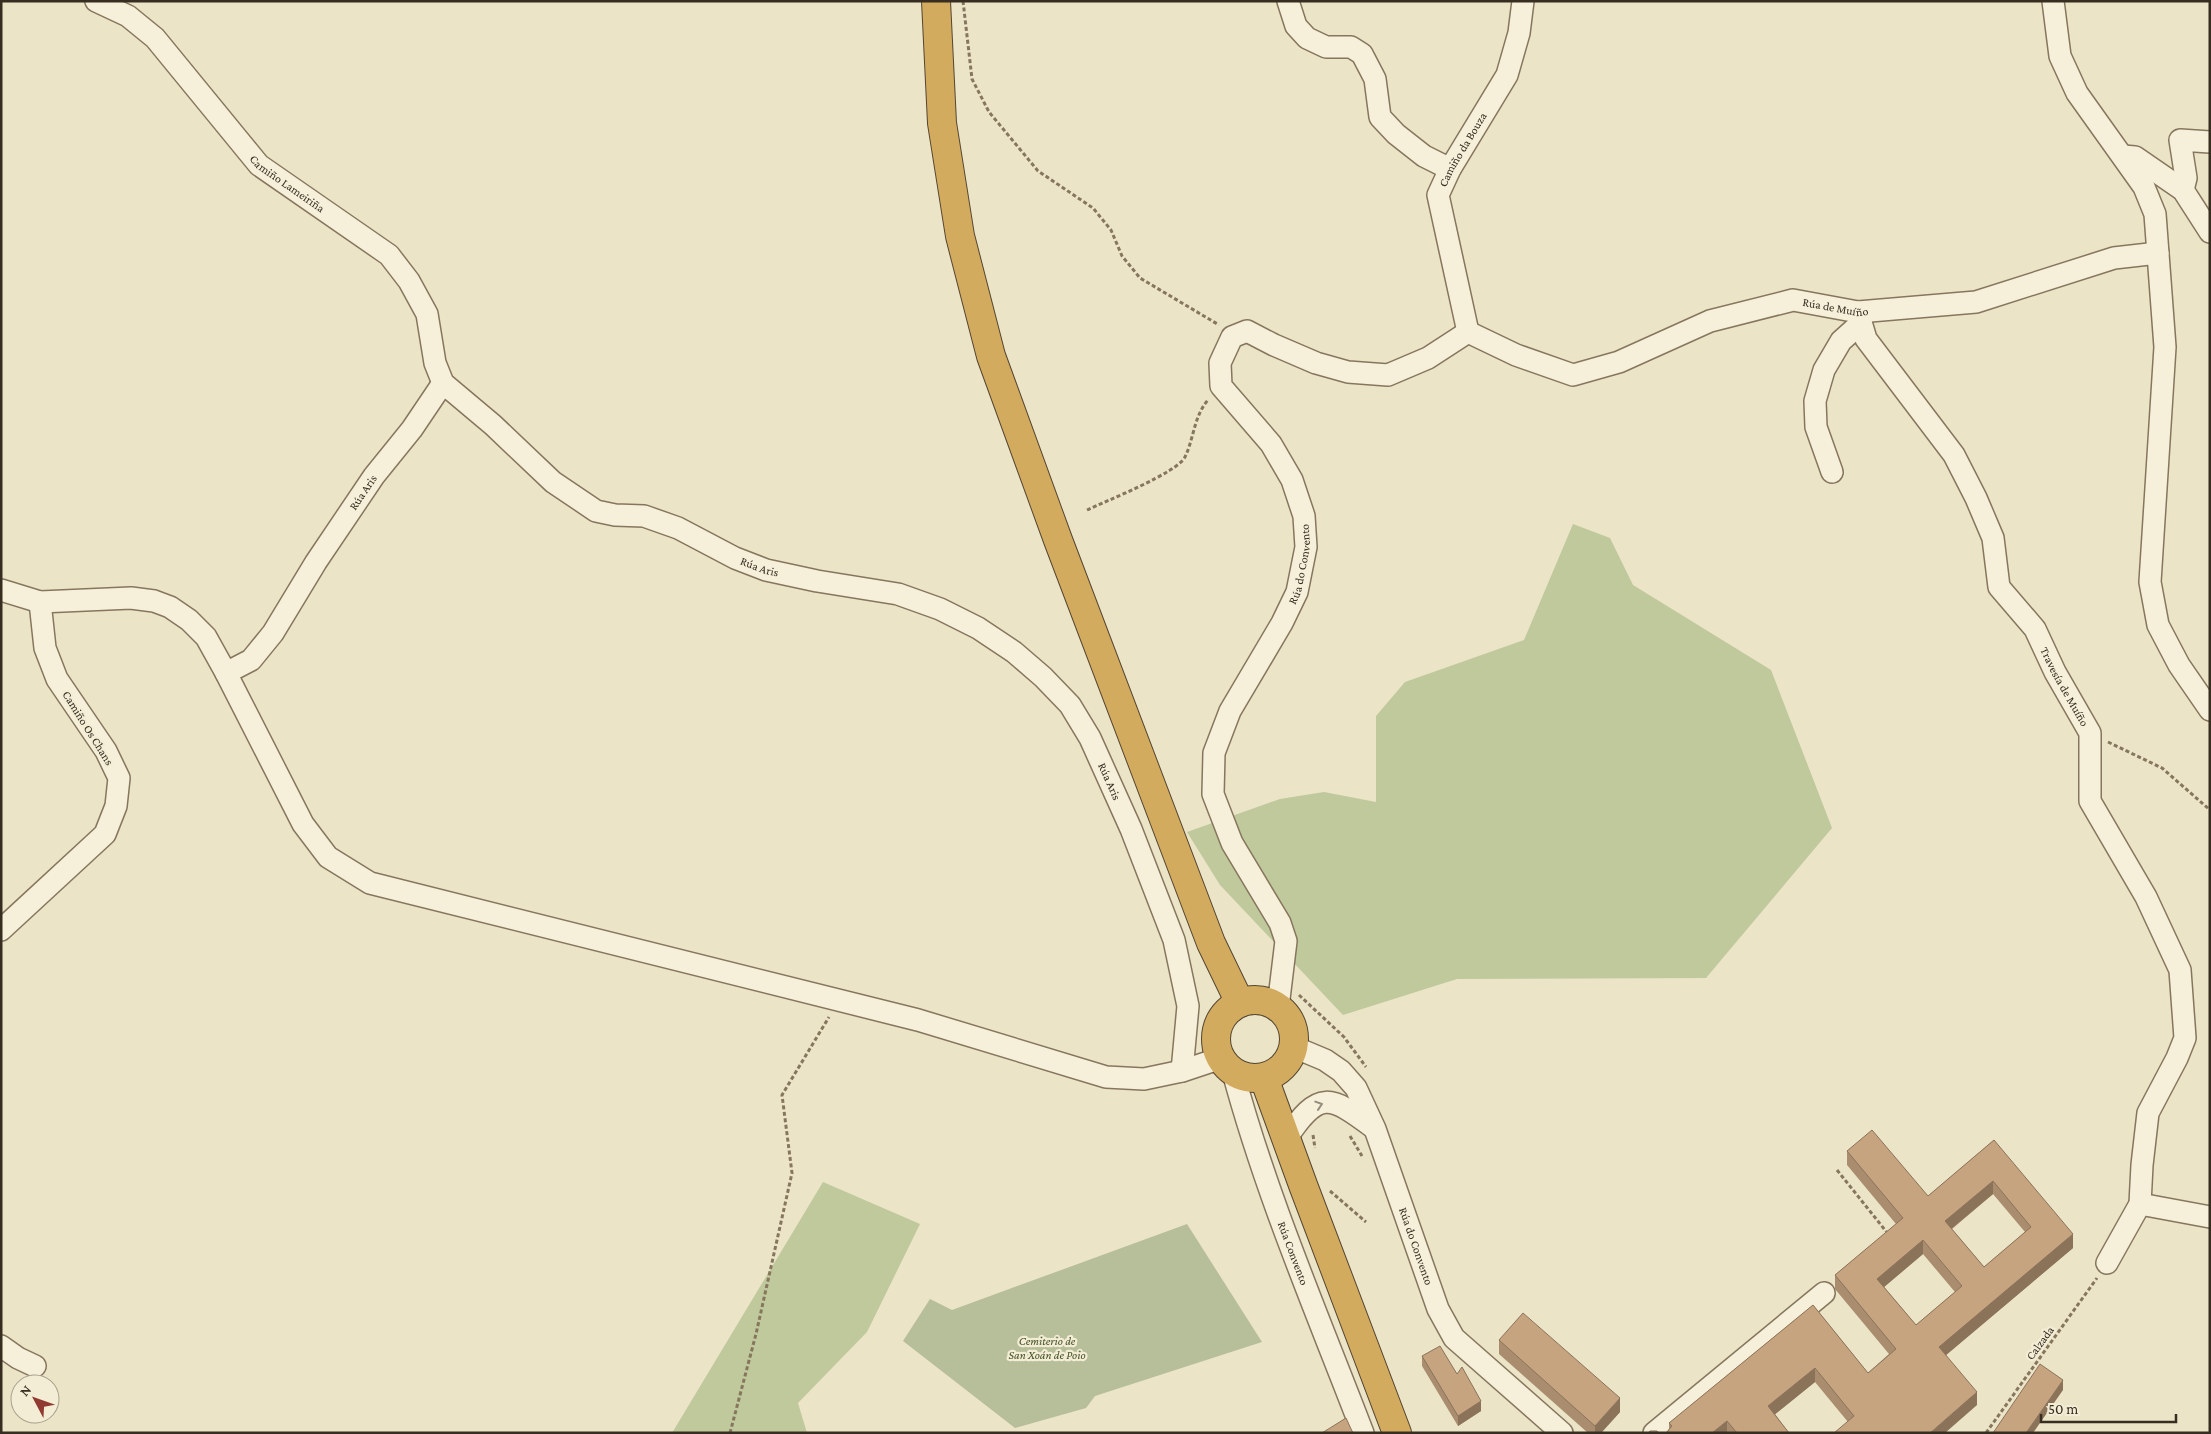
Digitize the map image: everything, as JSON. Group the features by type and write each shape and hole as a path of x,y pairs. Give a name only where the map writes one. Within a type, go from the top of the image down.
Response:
{"highway":[{"path":"936,1 942,123 957,217 991,356 1058,540 1211,943 1240,1002"},
{"path":"1260,1000 1278,1006 1292,1024 1295,1035 1294,1047 1284,1067 1264,1078 1243,1077 1227,1065 1216,1046 1216,1032 1221,1020 1229,1010 1240,1002 1260,1000"},
{"path":"1264,1078 1397,1433"}],"street":[{"name":"Camiño Lameiriña","path":"96,1 128,16 155,38 259,165 389,255 409,280 427,314 435,363 443,383"},
{"path":"1288,1 1296,26 1307,38 1326,46 1351,47 1362,54 1375,79 1380,116 1396,134 1424,156 1450,169"},
{"name":"Camiño da Bouza","path":"1468,332 1438,195 1450,169 1507,75 1519,33 1524,1"},
{"path":"2053,1 2060,56 2077,93 2144,186 2154,214 2165,347 2150,582 2158,625 2179,665 2210,710"},
{"path":"2183,190 2186,178 2180,140 2210,142"},
{"path":"2123,156 2135,157 2183,190 2210,232"},
{"name":"Rúa de Muíño","path":"1468,332 1516,356 1573,375 1619,362 1710,321 1793,300 1859,318 1976,302 2114,258 2158,253"},
{"path":"1832,472 1816,427 1816,401 1824,370 1841,341 1859,318"},
{"name":"Travesía de Muíño","path":"1859,318 1866,339 1954,455 1994,538 1999,587 2035,629 2055,672 2090,733 2090,801 2146,897 2180,970 2185,1038 2177,1058 2148,1112 2140,1204 2107,1263"},
{"path":"1221,386 1220,362 1232,337 1247,331 1316,363 1348,372 1388,375 1428,358 1468,332"},
{"name":"Rúa Aris","path":"226,673 251,660 273,633 316,562 374,476 412,429 443,383 493,425 553,482 596,510 615,515 644,516 678,528 735,558 766,570 817,581 898,594 940,608 978,628 1014,652 1043,677 1070,705 1090,738 1131,829 1174,940 1188,1006 1182,1071"},
{"name":"Rúa do Convento","path":"1221,386 1271,444 1292,480 1304,516 1306,547 1297,592 1282,623 1230,711 1214,753 1213,794 1232,843 1280,923 1286,941 1278,1006"},
{"path":"1,590 40,602 131,598 154,601 170,607 189,620 206,637 226,673 302,824 328,857 370,883 918,1020 1106,1077 1144,1079 1182,1071 1227,1065"},
{"name":"Camiño Os Chans","path":"1,930 105,834 116,806 119,778 106,751 57,679 45,648 40,602"},
{"name":"Rúa do Convento","path":"1294,1047 1325,1060 1341,1071 1356,1088 1375,1129 1438,1309 1454,1338 1562,1433"},
{"name":"Rúa Convento","path":"1227,1065 1273,1200 1363,1433"},
{"path":"1286,1139 1301,1116 1313,1106 1325,1103 1338,1104 1375,1129"},
{"path":"2140,1204 2210,1217"},
{"path":"1654,1433 1824,1293"},
{"path":"1,1346 18,1358 35,1366"}],"path":[{"path":"963,1 972,79 989,112 1038,171 1094,208 1111,230 1122,256 1140,278 1214,321 1232,337"},
{"path":"1087,510 1158,477 1184,459 1201,408 1221,386"},
{"path":"2090,733 2162,768 2210,810"},
{"path":"730,1433 756,1334 792,1173 782,1095 839,1000"},
{"path":"1315,1130 1312,1137 1317,1153"},
{"path":"1349,1134 1365,1160"},
{"path":"1836,1170 1890,1237"},
{"path":"1303,1185 1324,1177 1329,1190 1366,1222"},
{"name":"Calzada","path":"1986,1433 2107,1263"}],"green space":[{"path":"1573,524 1610,538 1633,585 1771,670 1832,828 1706,978 1457,979 1343,1015 1220,885 1187,832 1280,799 1324,792 1376,802 1376,716 1405,682 1524,640"},
{"path":"823,1182 920,1224 867,1332 798,1403 807,1433 672,1433"},
{"name":"Cemiterio de San Xoán de Poio","path":"1187,1224 1262,1342 1095,1396 1086,1408 1015,1428 903,1341 930,1299 952,1310"}],"building":[{"path":"1872,1130 1928,1196 1994,1140 2073,1234 1939,1347 1977,1392 1930,1433 1834,1433 1854,1416 1815,1368 1768,1406 1789,1433 1737,1433 1727,1421 1712,1433 1666,1433 1672,1426 1669,1423 1813,1305 1868,1373 1896,1349 1835,1275 1903,1218 1847,1151","holes":["1993,1181 2031,1227 1984,1267 1945,1221","1923,1240 1962,1286 1916,1325 1877,1279"]},
{"path":"1523,1313 1620,1398 1595,1426 1499,1340"},
{"path":"1440,1346 1457,1374 1462,1367 1481,1401 1458,1416 1422,1356"},
{"path":"2040,1364 2063,1380 2026,1433 1993,1433"},
{"path":"1346,1418 1353,1433 1322,1433"},
{"path":"1650,1431 1657,1431 1659,1433 1648,1433"}]}
